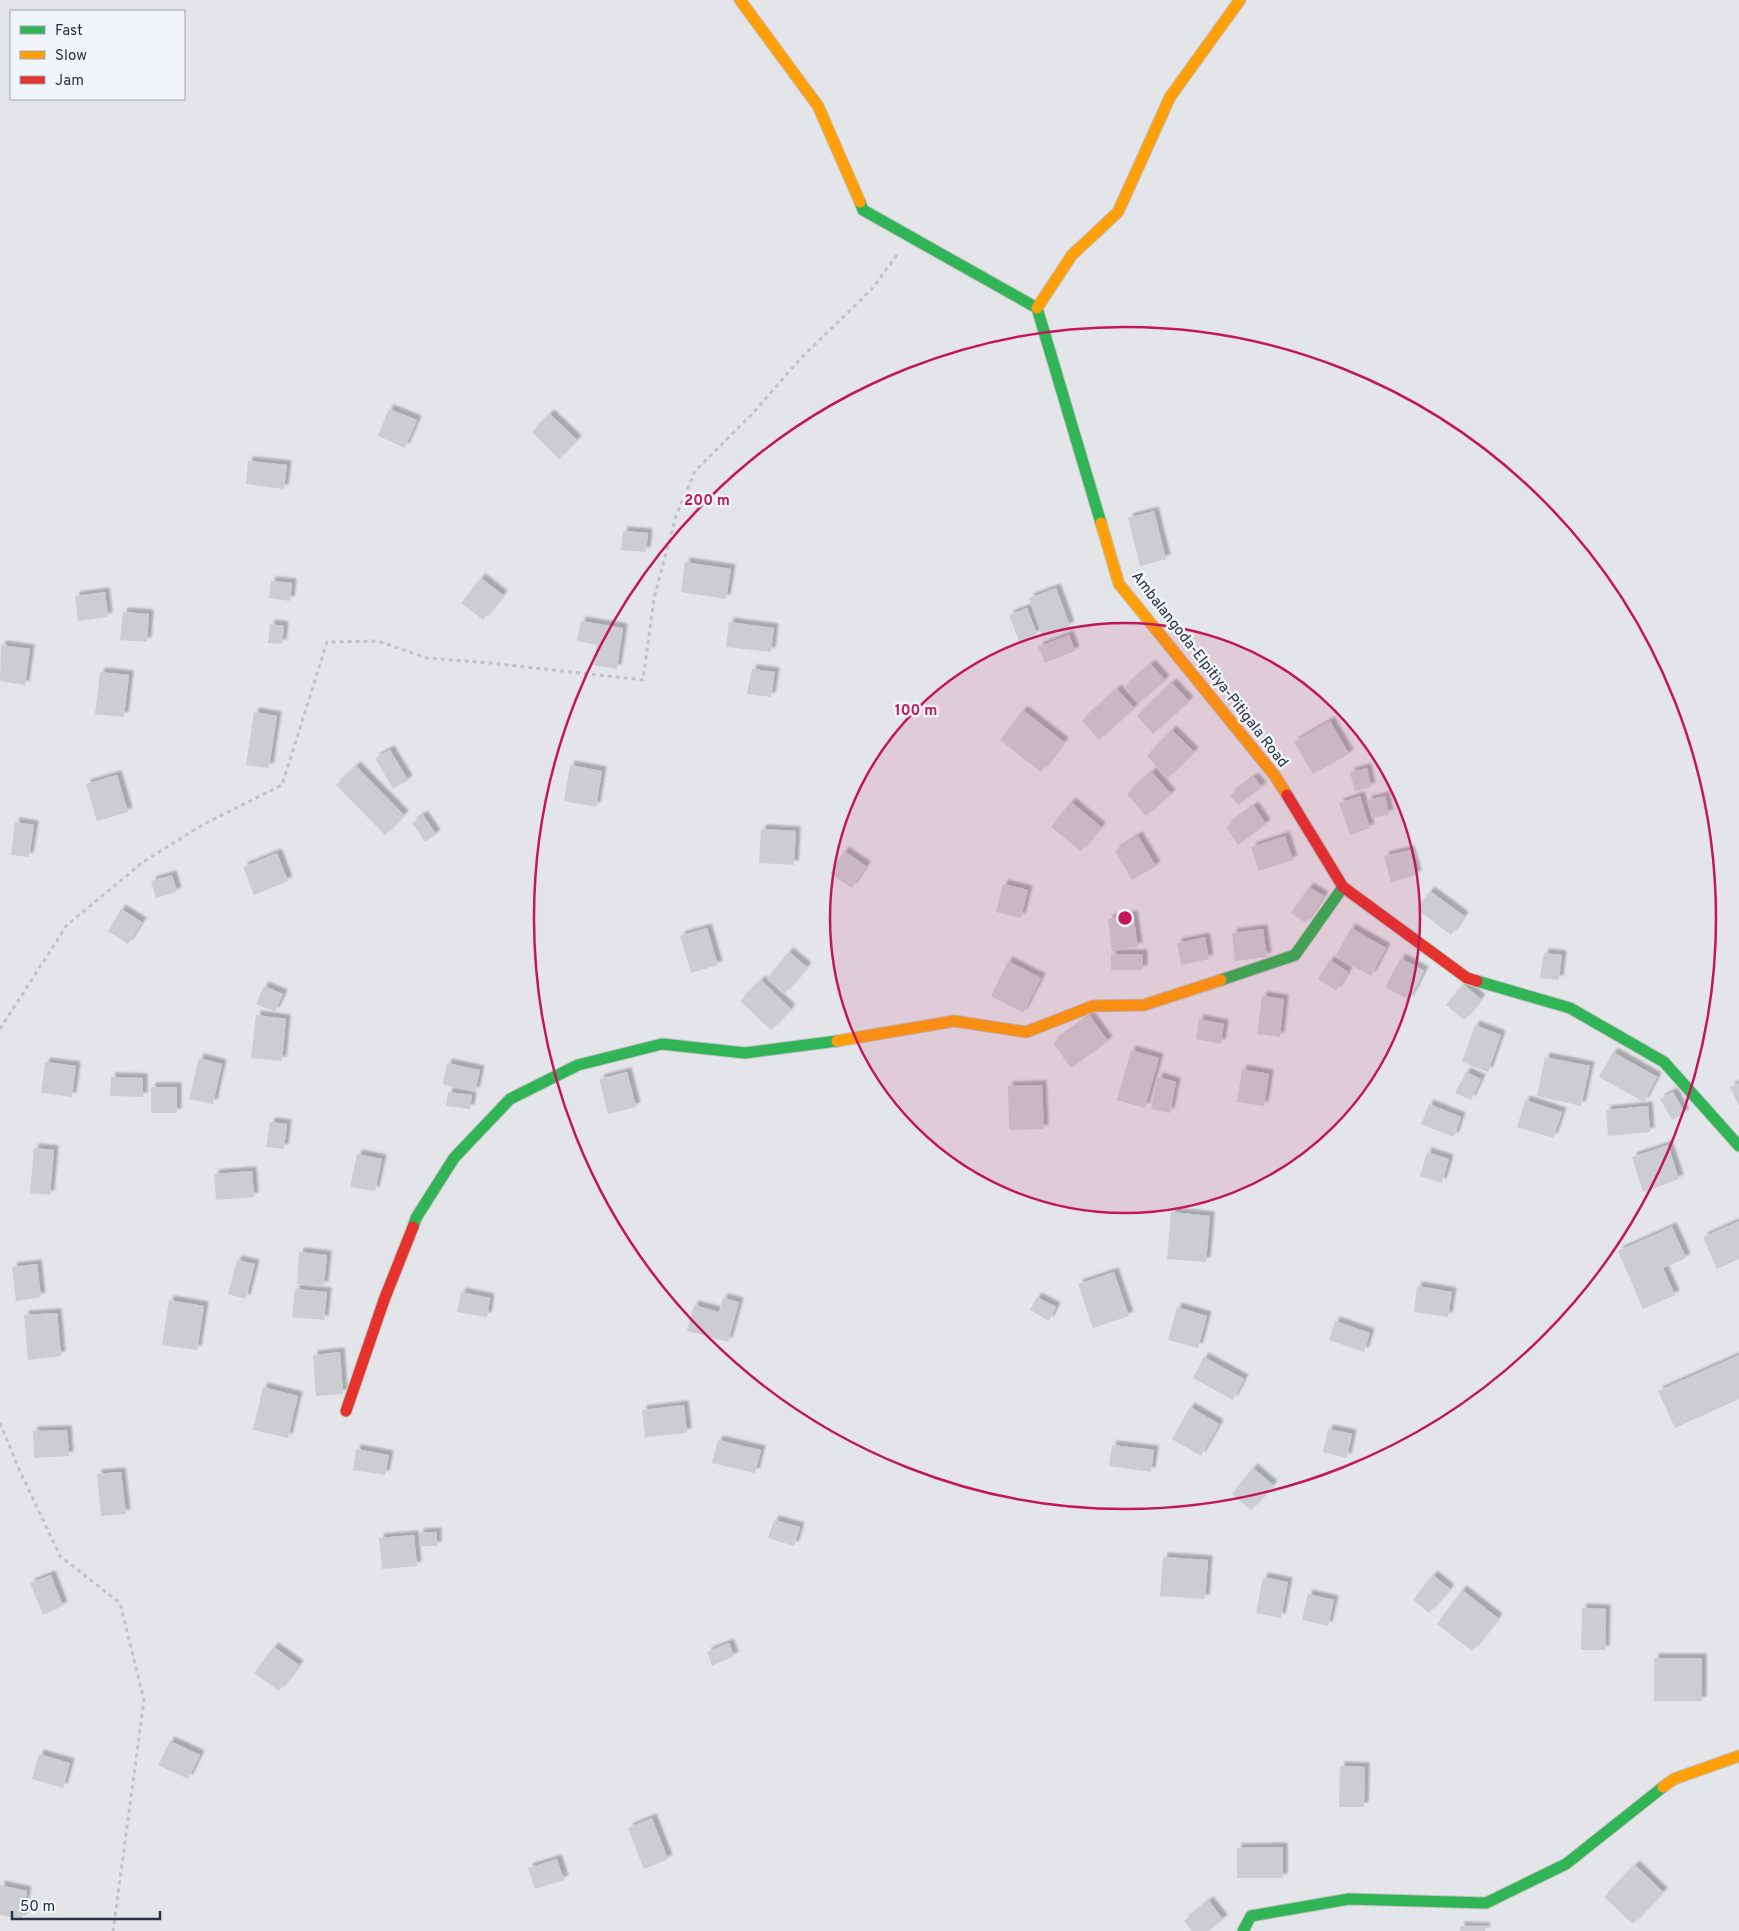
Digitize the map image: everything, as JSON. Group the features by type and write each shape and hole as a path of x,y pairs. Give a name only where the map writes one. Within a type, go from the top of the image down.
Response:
{"street":[{"path":"740,0 818,106 863,210 1037,308 1072,255 1118,212 1170,97 1240,0"},
{"name":"Ambalangoda-Elpitiya-Pitigala Road","path":"1037,308 1119,584 1275,776 1343,887 1467,978 1570,1008 1664,1062 1739,1146"},
{"path":"346,1411 384,1300 416,1218 454,1158 510,1099 578,1065 662,1044 745,1053 858,1038 954,1020 1026,1032 1093,1006 1144,1005 1295,955 1343,887"},
{"path":"1243,1931 1251,1916 1350,1899 1486,1903 1566,1864 1674,1779 1739,1756"}],"path":[{"path":"0,1029 67,926 143,862 202,825 282,786 327,642 378,641 427,658 490,662 644,680 654,598 676,516 695,471 753,414 801,358 871,290 911,237"},
{"path":"0,1423 19,1469 60,1556 120,1603 144,1700 112,1931"}],"building":[{"path":"389,409 417,420 405,448 378,436"},
{"path":"550,414 577,440 559,459 532,432"},
{"path":"248,461 287,465 284,489 246,484"},
{"path":"1154,511 1166,559 1140,566 1128,518"},
{"path":"623,531 648,533 646,552 621,550"},
{"path":"685,562 731,569 726,599 681,592"},
{"path":"481,578 503,595 483,620 461,603"},
{"path":"271,581 292,583 290,601 269,598"},
{"path":"1056,588 1070,626 1042,636 1029,598"},
{"path":"105,592 108,617 78,621 75,596"},
{"path":"1027,608 1037,634 1019,641 1009,615"},
{"path":"123,612 149,614 147,642 120,640"},
{"path":"581,621 623,628 617,669 594,665 597,645 577,641"},
{"path":"729,622 774,628 771,652 726,647"},
{"path":"270,624 284,626 282,644 268,643"},
{"path":"1069,635 1075,651 1045,663 1038,647"},
{"path":"1,645 30,649 25,685 0,681"},
{"path":"1151,664 1165,680 1139,703 1125,687"},
{"path":"752,669 775,672 771,697 747,694"},
{"path":"100,672 129,675 124,717 95,714"},
{"path":"1172,683 1189,701 1153,734 1137,716"},
{"path":"1117,689 1134,708 1099,740 1082,721"},
{"path":"1023,710 1064,742 1041,772 1000,740"},
{"path":"254,712 277,716 269,768 246,765"},
{"path":"1330,721 1349,754 1313,774 1294,742"},
{"path":"1172,730 1194,752 1168,778 1147,756"},
{"path":"390,750 408,780 393,789 375,758"},
{"path":"570,765 602,771 596,807 564,801"},
{"path":"356,766 404,815 385,835 336,785"},
{"path":"1367,768 1371,787 1355,791 1350,772"},
{"path":"1152,772 1171,794 1146,816 1127,794"},
{"path":"117,775 128,812 97,821 86,784"},
{"path":"1254,777 1262,787 1238,805 1230,795"},
{"path":"1360,796 1370,828 1350,835 1339,803"},
{"path":"1385,796 1389,814 1372,818 1367,800"},
{"path":"1071,802 1101,827 1081,851 1051,827"},
{"path":"1254,806 1266,824 1238,845 1226,827"},
{"path":"423,815 436,834 425,842 412,823"},
{"path":"15,822 34,825 29,857 11,855"},
{"path":"761,829 796,831 794,865 759,863"},
{"path":"1138,836 1156,866 1132,880 1115,851"},
{"path":"1285,836 1293,860 1259,871 1251,847"},
{"path":"1410,850 1417,875 1391,882 1384,856"},
{"path":"844,851 866,866 852,888 830,874"},
{"path":"277,853 288,881 254,895 243,867"},
{"path":"172,875 177,892 156,898 151,881"},
{"path":"1003,884 1028,890 1021,918 996,912"},
{"path":"1309,887 1324,896 1306,923 1291,913"},
{"path":"1430,891 1464,916 1451,935 1417,909"},
{"path":"121,909 142,922 128,944 108,931"},
{"path":"1133,915 1138,947 1112,951 1108,919"},
{"path":"707,928 718,965 691,973 680,936"},
{"path":"1351,928 1386,948 1371,976 1335,957"},
{"path":"1263,929 1267,957 1235,961 1232,933"},
{"path":"1205,937 1209,959 1181,965 1177,943"},
{"path":"789,952 807,967 784,994 767,979"},
{"path":"1544,953 1562,955 1559,980 1540,978"},
{"path":"1111,954 1143,954 1143,970 1111,970"},
{"path":"1401,958 1424,971 1409,1000 1385,987"},
{"path":"1330,960 1348,972 1336,991 1318,979"},
{"path":"1008,961 1041,978 1023,1013 991,996"},
{"path":"761,980 791,1009 771,1030 740,1001"},
{"path":"1463,984 1481,999 1464,1020 1446,1005"},
{"path":"264,986 283,994 275,1012 256,1004"},
{"path":"1262,996 1284,999 1280,1037 1257,1034"},
{"path":"256,1015 286,1019 282,1061 251,1058"},
{"path":"1090,1016 1108,1041 1071,1068 1053,1043"},
{"path":"1199,1019 1224,1024 1221,1044 1196,1039"},
{"path":"1475,1025 1501,1035 1488,1072 1462,1062"},
{"path":"1131,1050 1159,1058 1145,1108 1117,1100"},
{"path":"1613,1052 1657,1077 1644,1102 1599,1077"},
{"path":"1545,1057 1590,1066 1581,1106 1537,1096"},
{"path":"199,1058 222,1064 213,1104 189,1099"},
{"path":"45,1062 76,1066 72,1097 41,1093"},
{"path":"447,1063 480,1070 475,1092 443,1084"},
{"path":"1242,1069 1269,1074 1264,1106 1237,1102"},
{"path":"627,1072 636,1107 608,1114 599,1079"},
{"path":"1466,1072 1481,1079 1471,1100 1455,1093"},
{"path":"111,1077 143,1078 143,1097 110,1096"},
{"path":"1158,1077 1176,1082 1170,1113 1151,1109"},
{"path":"1739,1083 1739,1106 1730,1087"},
{"path":"1042,1085 1044,1129 1009,1130 1008,1086"},
{"path":"151,1087 177,1087 177,1113 151,1113"},
{"path":"448,1092 472,1095 470,1109 446,1106"},
{"path":"1673,1092 1685,1113 1672,1120 1660,1099"},
{"path":"1525,1100 1562,1112 1553,1138 1517,1127"},
{"path":"1429,1104 1461,1117 1454,1137 1421,1124"},
{"path":"1648,1106 1650,1132 1608,1136 1606,1110"},
{"path":"270,1122 287,1124 284,1149 266,1147"},
{"path":"1668,1145 1679,1179 1643,1192 1632,1157"},
{"path":"34,1148 54,1150 50,1195 30,1193"},
{"path":"1427,1152 1449,1159 1442,1183 1420,1176"},
{"path":"357,1154 382,1159 375,1191 350,1187"},
{"path":"252,1171 254,1197 216,1200 214,1174"},
{"path":"1171,1212 1210,1216 1206,1262 1167,1259"},
{"path":"1739,1221 1739,1259 1717,1269 1703,1237"},
{"path":"1672,1227 1686,1258 1663,1268 1675,1295 1643,1309 1618,1251"},
{"path":"299,1252 327,1255 324,1286 297,1284"},
{"path":"237,1260 255,1264 246,1299 228,1294"},
{"path":"37,1264 41,1297 16,1301 12,1267"},
{"path":"1114,1272 1129,1316 1093,1328 1078,1284"},
{"path":"1417,1286 1452,1292 1448,1317 1414,1312"},
{"path":"295,1289 327,1292 324,1320 292,1317"},
{"path":"461,1292 490,1298 487,1317 457,1312"},
{"path":"1037,1297 1056,1307 1049,1321 1030,1310"},
{"path":"723,1298 739,1302 728,1342 687,1331 694,1305 719,1312"},
{"path":"169,1300 204,1306 197,1350 162,1345"},
{"path":"1177,1307 1207,1316 1198,1348 1168,1340"},
{"path":"57,1313 61,1356 28,1360 24,1315"},
{"path":"1335,1321 1370,1333 1364,1352 1329,1340"},
{"path":"340,1352 343,1394 316,1396 313,1355"},
{"path":"1739,1355 1739,1399 1675,1428 1658,1391"},
{"path":"1204,1357 1244,1379 1233,1400 1193,1378"},
{"path":"263,1387 298,1396 288,1438 253,1430"},
{"path":"684,1405 687,1433 645,1437 642,1410"},
{"path":"1190,1407 1219,1424 1201,1456 1172,1439"},
{"path":"1328,1429 1352,1434 1347,1458 1323,1452"},
{"path":"67,1430 69,1456 34,1458 33,1431"},
{"path":"718,1440 761,1450 755,1473 712,1463"},
{"path":"1112,1445 1154,1450 1151,1472 1109,1466"},
{"path":"356,1449 389,1455 385,1475 353,1470"},
{"path":"1253,1468 1273,1485 1251,1510 1232,1494"},
{"path":"121,1472 126,1514 101,1516 97,1474"},
{"path":"774,1520 800,1527 794,1546 768,1538"},
{"path":"437,1532 437,1546 419,1546 419,1533"},
{"path":"414,1535 417,1566 382,1569 379,1538"},
{"path":"1163,1557 1208,1560 1205,1599 1160,1596"},
{"path":"51,1575 63,1606 43,1615 30,1583"},
{"path":"1433,1575 1450,1589 1429,1613 1413,1600"},
{"path":"1263,1577 1288,1582 1281,1618 1256,1613"},
{"path":"1462,1590 1498,1618 1472,1651 1437,1624"},
{"path":"1308,1594 1334,1600 1328,1626 1302,1620"},
{"path":"1582,1608 1606,1609 1605,1650 1581,1650"},
{"path":"729,1643 734,1656 712,1666 707,1652"},
{"path":"274,1647 299,1665 279,1691 254,1673"},
{"path":"1654,1658 1702,1658 1702,1701 1654,1701"},
{"path":"170,1741 200,1755 188,1779 158,1765"},
{"path":"39,1754 70,1763 63,1788 32,1779"},
{"path":"1340,1766 1365,1767 1364,1807 1339,1807"},
{"path":"652,1818 668,1859 644,1869 628,1828"},
{"path":"1283,1847 1283,1878 1237,1878 1237,1848"},
{"path":"557,1859 564,1880 535,1889 528,1868"},
{"path":"1635,1865 1663,1892 1633,1924 1604,1897"},
{"path":"0,1885 27,1891 22,1919 0,1915"},
{"path":"1209,1901 1223,1919 1208,1931 1192,1931 1184,1921"},
{"path":"1460,1926 1486,1927 1485,1931 1460,1931"}],"traffic: fast":[{"path":"860,202 863,210 1037,308 1101,523"},
{"path":"1221,980 1295,955 1343,887"},
{"path":"1477,981 1570,1008 1664,1062 1739,1146"},
{"path":"413,1227 416,1218 454,1158 510,1099 578,1065 662,1044 745,1053 837,1041"},
{"path":"1243,1931 1251,1916 1349,1899 1486,1903 1566,1864 1663,1787"}],"traffic: slow":[{"path":"740,0 818,106 860,202"},
{"path":"1037,308 1072,255 1118,212 1170,97 1240,0"},
{"path":"1101,523 1119,584 1275,776 1287,795"},
{"path":"837,1041 954,1021 1026,1032 1093,1006 1144,1005 1221,980"},
{"path":"1663,1787 1674,1779 1739,1756"}],"traffic: jam":[{"path":"1287,795 1343,887 1467,978 1477,981"},
{"path":"346,1411 384,1300 413,1227"}]}
